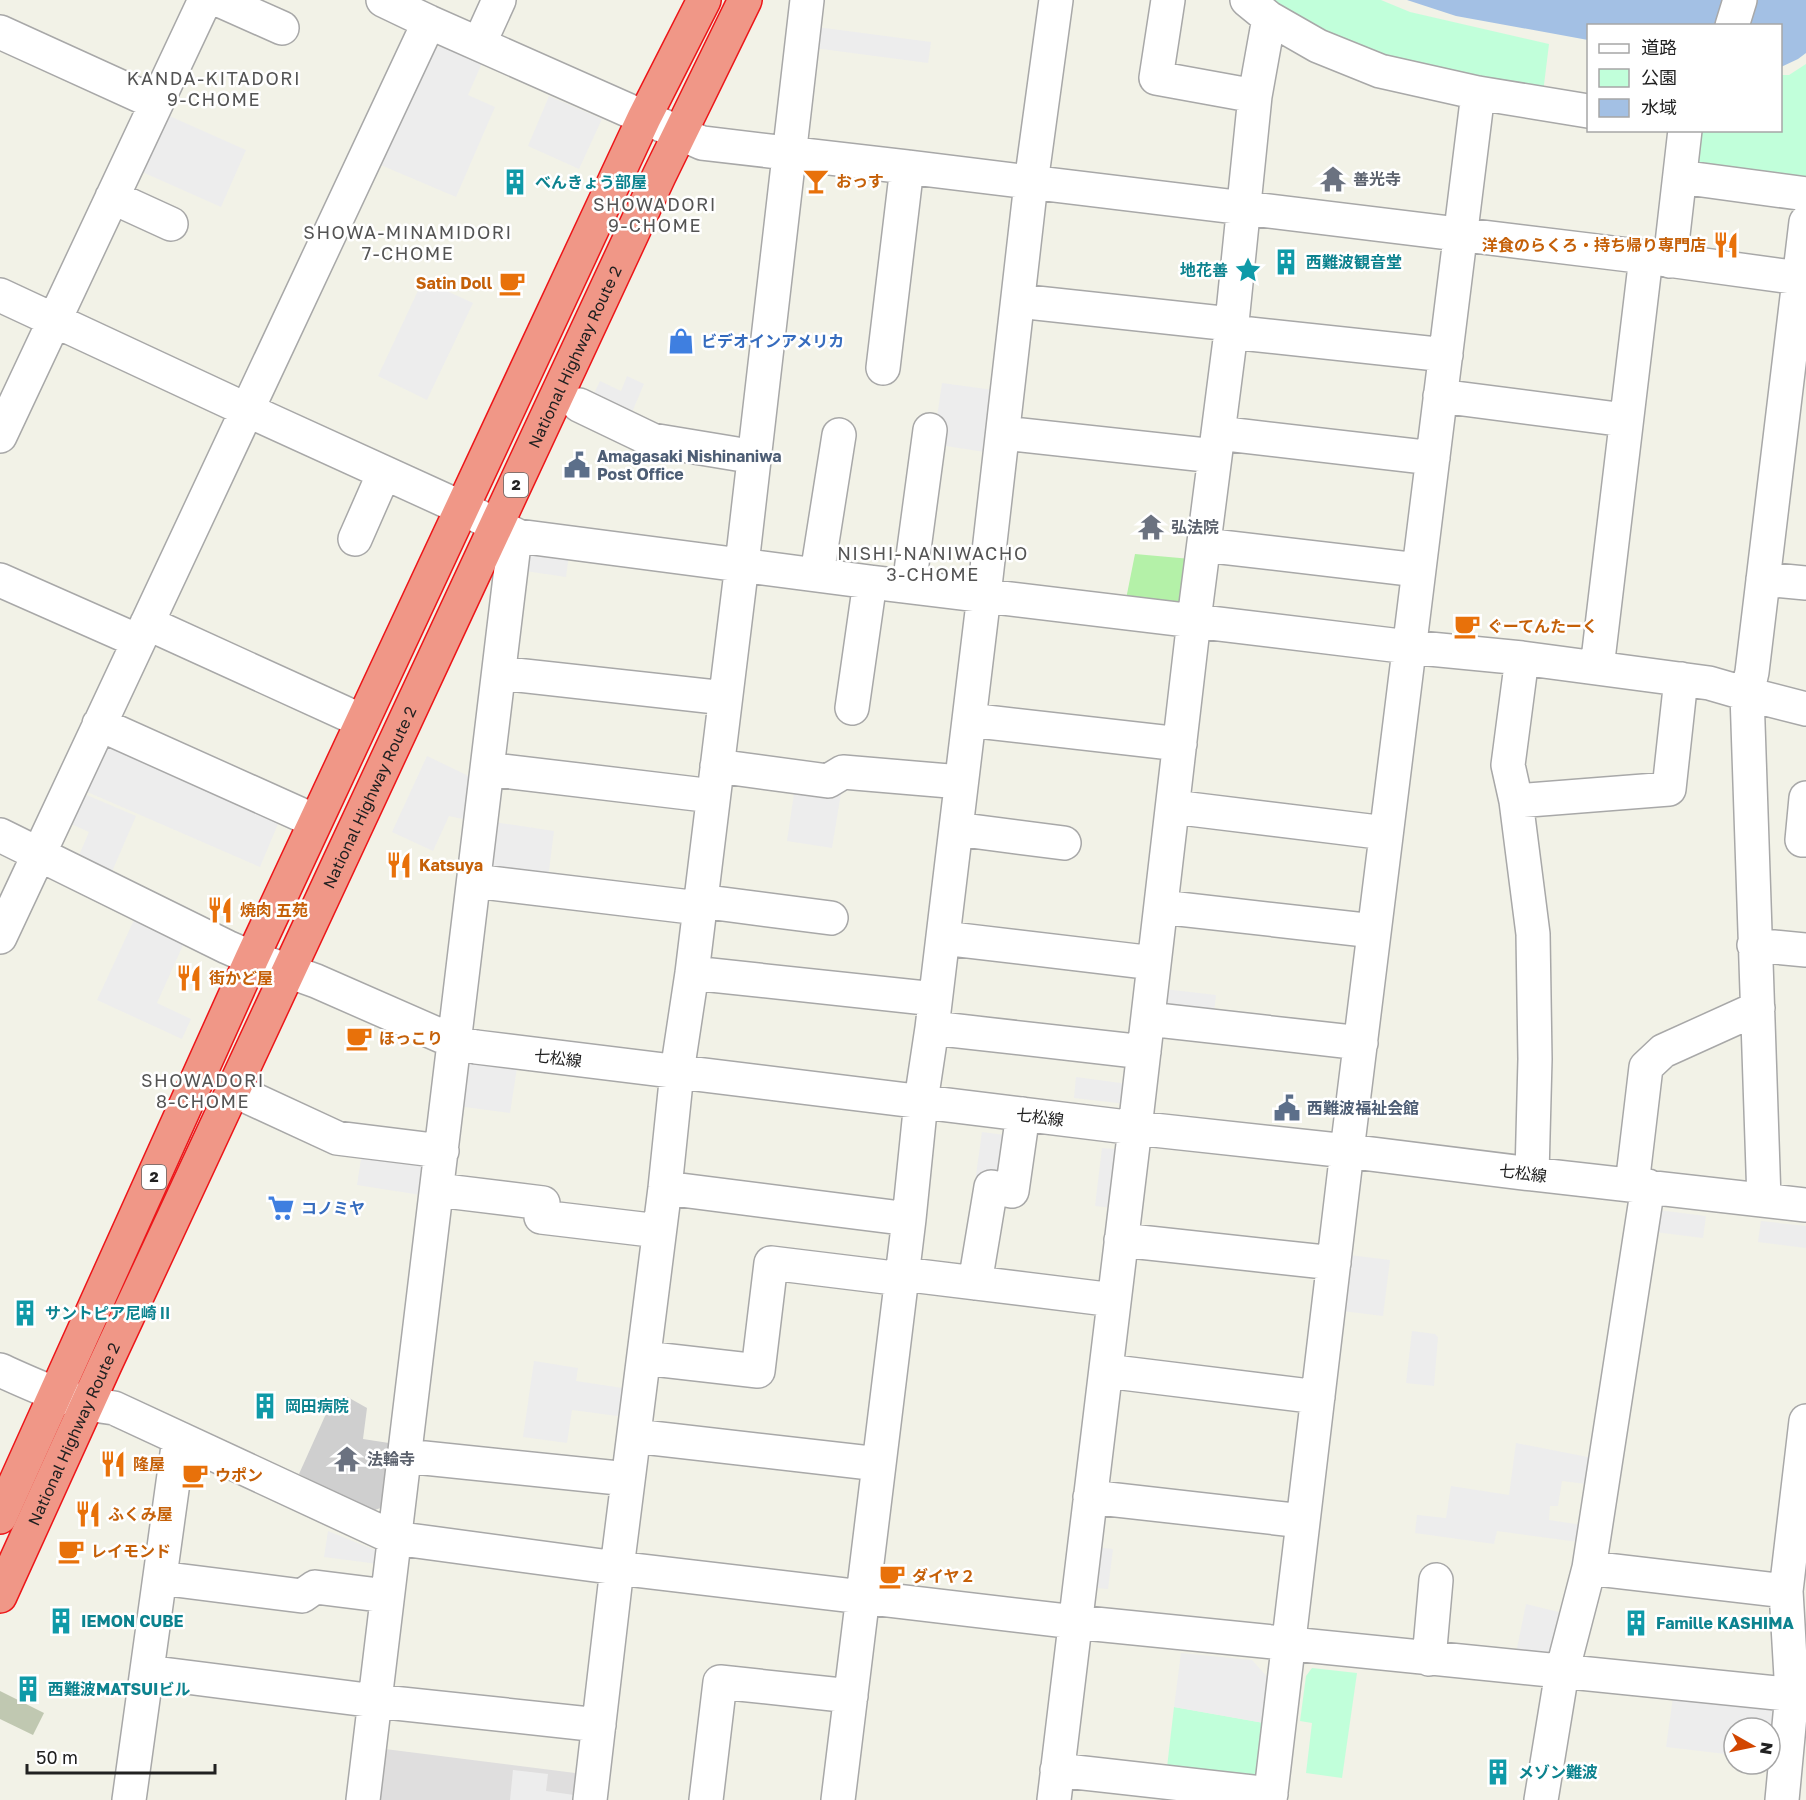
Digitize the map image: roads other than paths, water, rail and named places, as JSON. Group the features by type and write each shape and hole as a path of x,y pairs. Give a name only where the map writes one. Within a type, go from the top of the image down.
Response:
{"highway":[{"name":"National Highway Route 2","path":"4,1500 56,1395 315,821 644,118 704,0"},
{"name":"National Highway Route 2","path":"0,1596 289,971 505,530 680,133 745,0"}],"street":[{"path":"0,436 205,0"},
{"path":"219,0 282,28"},
{"path":"383,0 702,143 1658,259 1802,279"},
{"path":"478,44 499,0"},
{"path":"590,1800 660,1232 677,1072 692,973 755,457 807,0"},
{"path":"838,1800 984,596 1031,183 1056,0"},
{"path":"1168,0 1156,78 1255,96"},
{"path":"1733,24 1740,0"},
{"path":"1478,93 1347,1151 1271,1797 1055,1785 1231,328 1255,96 1258,9 1318,46 1380,71 1478,93 1587,111"},
{"path":"0,937 429,22"},
{"path":"0,32 156,103"},
{"path":"1597,668 1625,420 1658,259 1680,177 1685,132"},
{"path":"883,368 907,167"},
{"path":"1680,177 1806,194"},
{"path":"112,197 171,224"},
{"path":"1764,1200 1747,694 1752,672 1763,579 1793,433 1806,222"},
{"path":"0,295 462,508 505,530 532,538 984,596 1409,647 1522,658 1709,682 1806,709"},
{"path":"1018,301 1446,356"},
{"path":"1440,396 1625,420"},
{"path":"579,405 652,440 755,457"},
{"path":"909,586 930,430"},
{"path":"1003,432 1433,458"},
{"path":"817,574 839,435"},
{"path":"355,539 384,473"},
{"path":"363,1800 514,544 505,530"},
{"path":"1204,545 1418,570"},
{"path":"1763,579 1806,583"},
{"path":"0,580 142,632 362,722"},
{"path":"852,708 870,582"},
{"path":"1522,658 1508,765 1516,801 1533,934 1535,1059 1532,1174"},
{"path":"499,673 725,698"},
{"path":"1516,801 1669,789 1681,679"},
{"path":"969,720 1180,744"},
{"path":"99,724 315,821"},
{"path":"487,769 715,781 828,781 843,772 961,782"},
{"path":"1806,798 1802,840 1806,840"},
{"path":"1173,807 1386,833"},
{"path":"956,829 1064,843"},
{"name":"七松線","path":"0,835 252,958 289,971 455,1042 499,1051 1135,1128 1806,1205"},
{"path":"474,881 831,918"},
{"path":"1161,907 1374,931"},
{"path":"943,938 1154,963"},
{"path":"1754,945 1806,950"},
{"path":"692,973 1144,1052"},
{"path":"1541,1800 1562,1672 1589,1568 1640,1186 1646,1067 1663,1051 1758,1008"},
{"path":"1148,1019 1361,1043"},
{"path":"233,1090 337,1138 442,1151"},
{"path":"975,1283 990,1187 1012,1191 1023,1114"},
{"path":"665,1188 909,1219"},
{"path":"437,1190 543,1203 541,1217 660,1232"},
{"path":"1121,1240 1335,1263"},
{"path":"644,1358 758,1371 771,1263 975,1283 1114,1300"},
{"path":"0,1370 56,1395 87,1405 114,1408 394,1538 617,1568 1075,1622 1799,1695"},
{"path":"1106,1371 1318,1396"},
{"path":"1782,1800 1799,1695 1786,1591 1806,1421"},
{"path":"634,1436 879,1464"},
{"path":"129,1800 179,1439"},
{"path":"405,1456 628,1479"},
{"path":"1090,1497 1303,1521"},
{"path":"1589,1568 1786,1591"},
{"path":"160,1578 302,1596 315,1587 387,1596"},
{"path":"1429,1659 1436,1580"},
{"path":"147,1672 375,1701 599,1725"},
{"path":"705,1800 720,1682 851,1696"}],"water":[{"path":"1407,0 1806,0 1806,53 1782,67 1782,24 1587,24 1587,40 1456,16"}],"place":[{"name":"善光寺","path":"1333,179"},
{"name":"おっす","path":"816,181"},
{"name":"べんきょう部屋","path":"515,182"},
{"name":"洋食のらくろ・持ち帰り専門店","path":"1726,245"},
{"name":"西難波観音堂","path":"1286,262"},
{"name":"地花善","path":"1248,270"},
{"name":"Satin Doll","path":"512,283"},
{"name":"ビデオインアメリカ","path":"681,341"},
{"name":"Amagasaki Nishinaniwa Post Office","path":"577,465"},
{"name":"弘法院","path":"1151,527"},
{"name":"ぐーてんたーく","path":"1467,626"},
{"name":"Katsuya","path":"399,865"},
{"name":"焼肉 五苑","path":"220,910"},
{"name":"街かど屋","path":"189,978"},
{"name":"ほっこり","path":"359,1038"},
{"name":"西難波福祉会館","path":"1287,1108"},
{"name":"コノミヤ","path":"281,1208"},
{"name":"サントピア尼崎Ⅱ","path":"25,1313"},
{"name":"岡田病院","path":"265,1406"},
{"name":"法輪寺","path":"347,1459"},
{"name":"隆屋","path":"113,1464"},
{"name":"ウポン","path":"195,1475"},
{"name":"ふくみ屋","path":"88,1514"},
{"name":"レイモンド","path":"71,1551"},
{"name":"ダイヤ２","path":"892,1576"},
{"name":"IEMON CUBE","path":"61,1621"},
{"name":"Famille KASHIMA","path":"1636,1623"},
{"name":"西難波MATSUIビル","path":"28,1689"},
{"name":"メゾン難波","path":"1498,1772"}],"district":[{"name":"KANDA-KITADORI 9-CHOME","path":"214,89"},
{"name":"SHOWADORI 9-CHOME","path":"655,215"},
{"name":"SHOWA-MINAMIDORI 7-CHOME","path":"408,243"},
{"name":"NISHI-NANIWACHO 3-CHOME","path":"933,564"},
{"name":"SHOWADORI 8-CHOME","path":"203,1091"}]}
